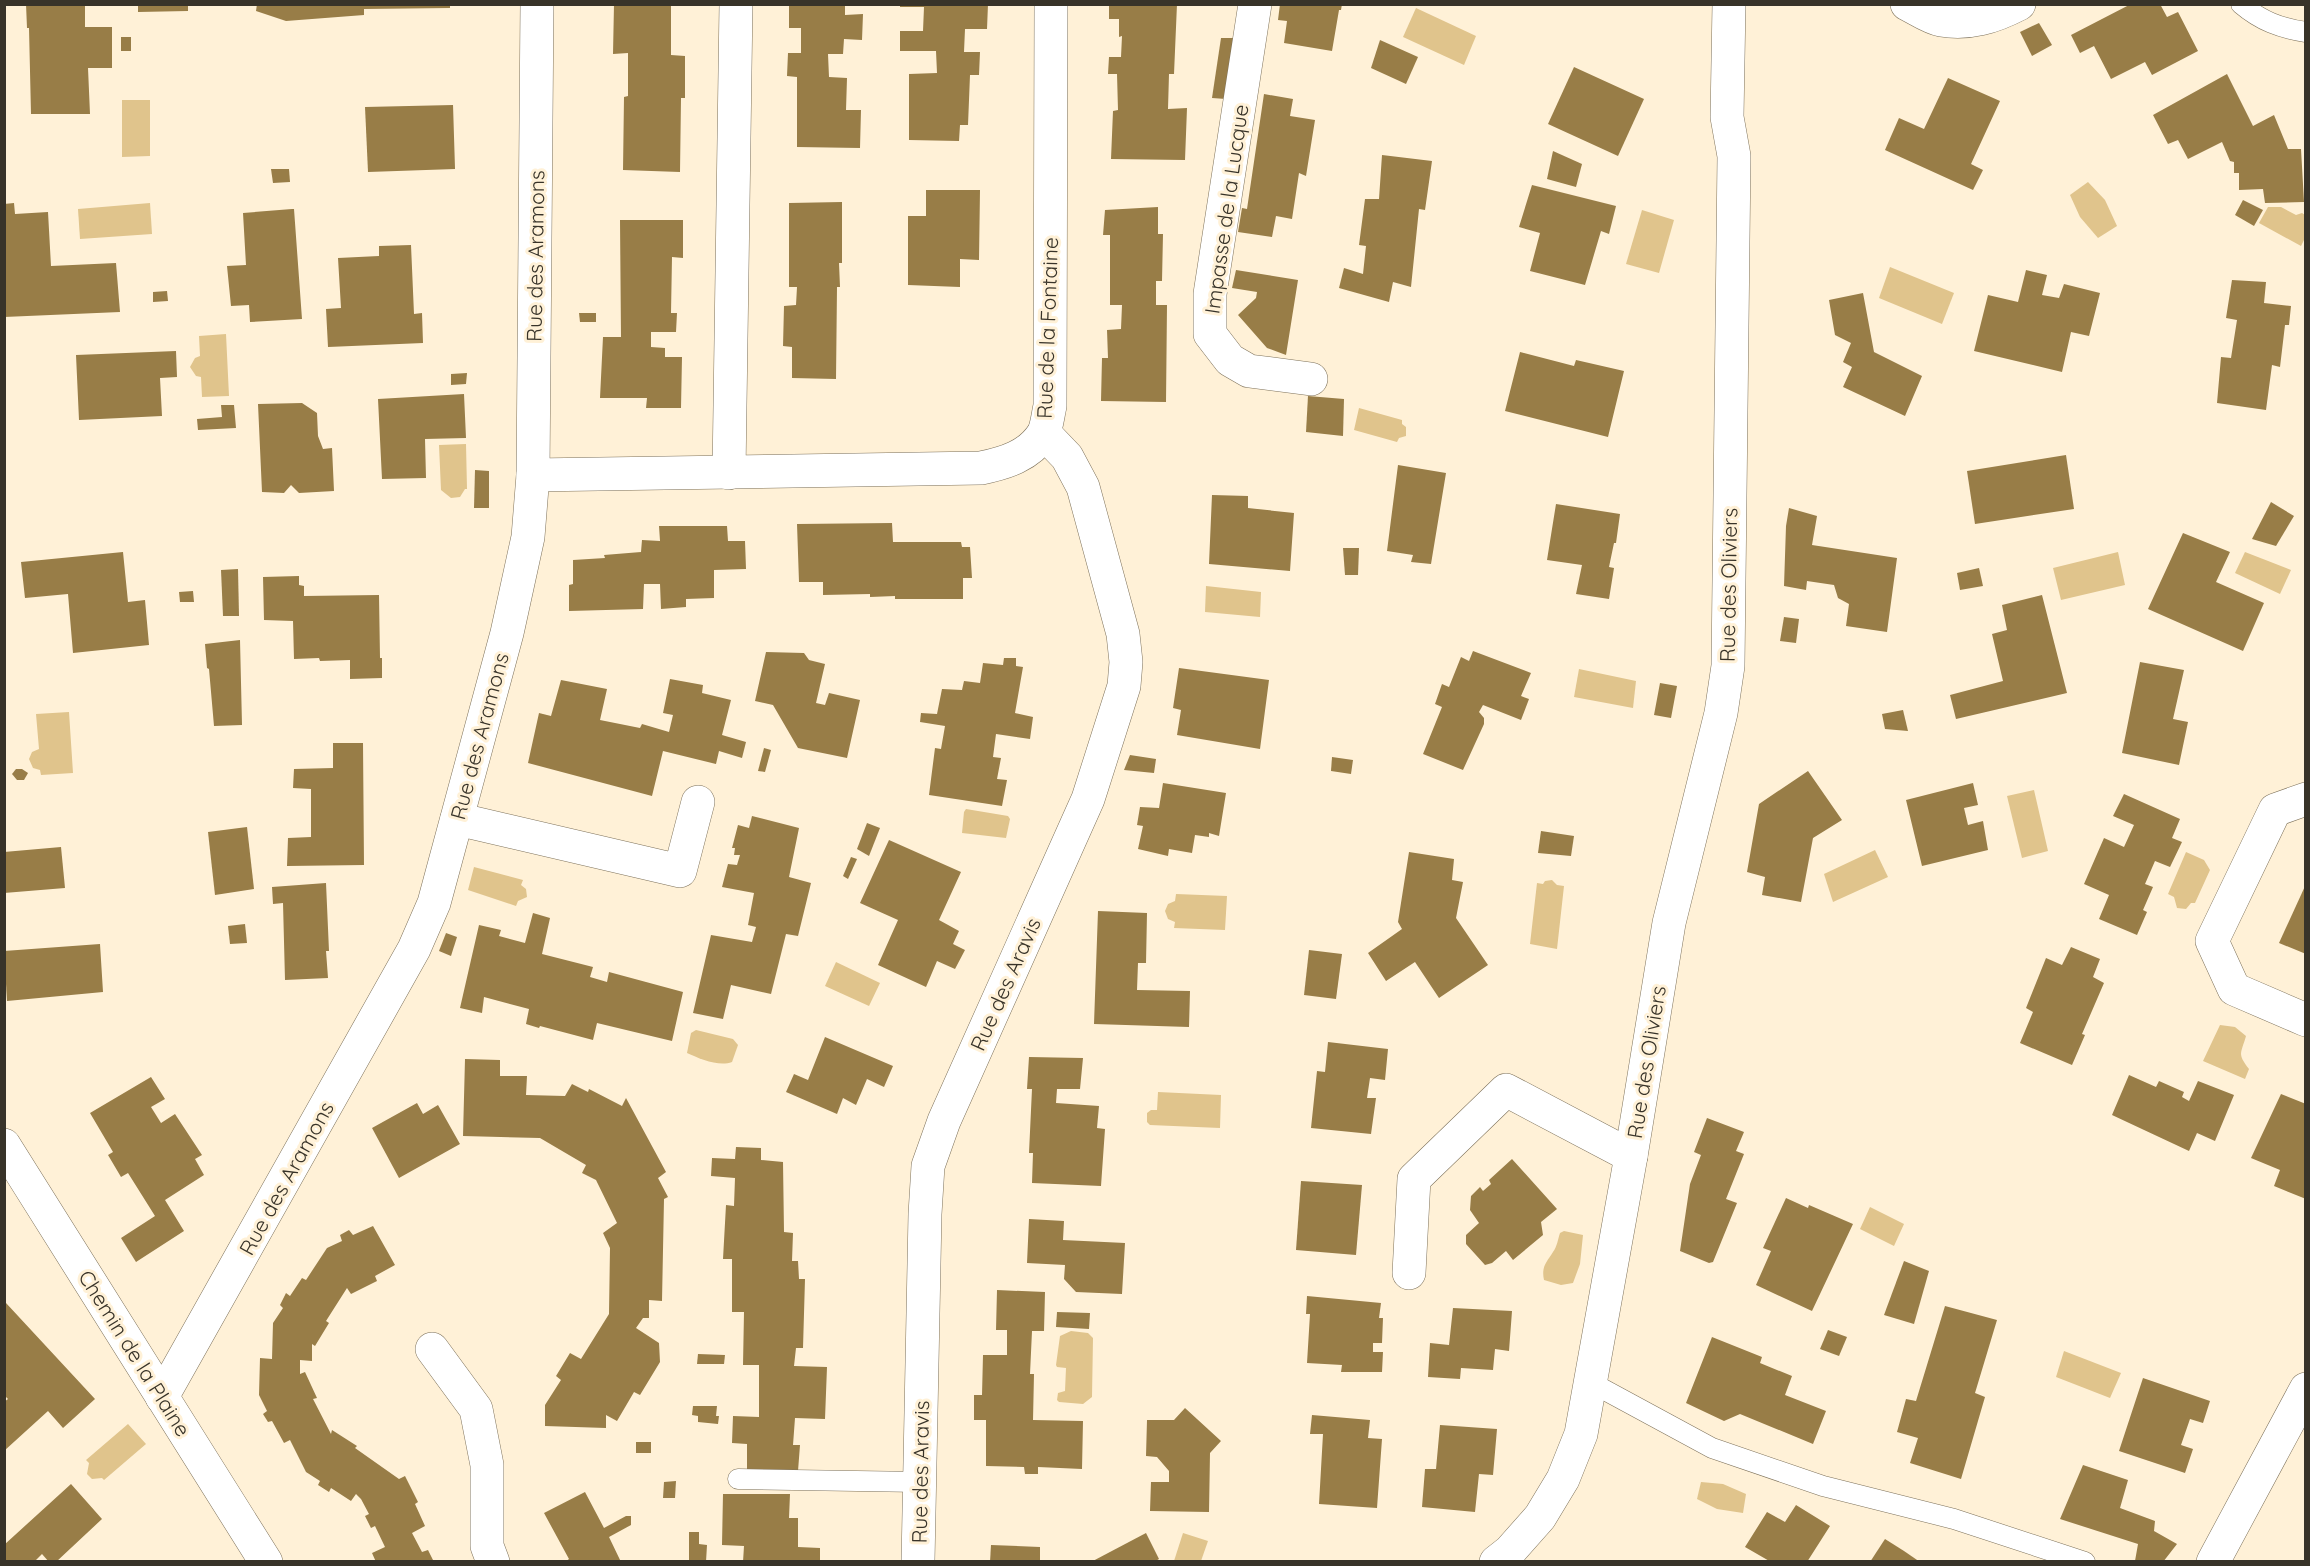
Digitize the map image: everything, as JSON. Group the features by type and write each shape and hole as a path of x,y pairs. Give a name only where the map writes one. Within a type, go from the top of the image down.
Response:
{"street":[{"name":"Rue des Aramons","path":"162,1397 414,949 434,903 458,819 509,623 528,537 533,475 537,4"},
{"path":"729,473 736,4"},
{"name":"Rue de la Fontaine","path":"533,475 981,468 1005,463 1025,453 1044,433 1050,406 1051,4"},
{"name":"Impasse de la Lucque","path":"1255,4 1210,294 1210,334 1230,360 1249,371 1311,379"},
{"name":"Rue des Oliviers","path":"1496,1562 1510,1551 1540,1517 1563,1479 1581,1434 1631,1156 1669,923 1721,713 1728,666 1734,156 1727,117 1728,4"},
{"path":"1907,4 1940,20 1970,22 1997,15 2019,4"},
{"name":"Rue des Aravis","path":"918,1562 928,1166 944,1121 1088,799 1124,686 1126,662 1123,634 1083,486 1066,457 1044,433"},
{"path":"2306,799 2275,810 2212,941 2234,990 2306,1020"},
{"path":"458,819 680,871 699,802"},
{"name":"Rue des Oliviers","path":"1409,1273 1414,1179 1506,1090 1631,1156"},
{"name":"Chemin de la Plaine","path":"4,1145 266,1562"},
{"path":"432,1349 476,1409 488,1465 487,1546 493,1562"},
{"path":"2213,1562 2306,1389"}],"lane":[{"path":"2241,4 2255,16 2282,29 2306,32"},
{"path":"1590,1382 1712,1448 1823,1486 1954,1519 2085,1562"},
{"path":"738,1479 920,1482"}],"shaded area":[{"path":"1416,8 1476,36 1464,65 1403,37"},
{"path":"122,100 150,100 150,156 122,157"},
{"path":"2088,182 2105,200 2117,226 2098,238 2080,217 2070,195"},
{"path":"150,203 152,234 80,239 78,209"},
{"path":"2268,207 2281,207 2296,215 2302,213 2305,215 2305,238 2301,246 2259,223"},
{"path":"1642,210 1674,220 1659,273 1626,264"},
{"path":"1890,267 1954,293 1942,324 1879,298"},
{"path":"226,334 229,396 202,397 201,377 196,376 190,367 195,358 200,356 199,336"},
{"path":"1359,408 1402,420 1402,424 1406,427 1406,436 1399,438 1397,442 1354,430"},
{"path":"466,444 467,489 460,497 451,498 441,490 439,445"},
{"path":"2118,552 2125,585 2061,600 2053,568"},
{"path":"2245,552 2291,570 2280,594 2235,573"},
{"path":"1206,586 1261,592 1260,617 1205,612"},
{"path":"1579,669 1636,681 1633,708 1574,697"},
{"path":"69,712 73,773 41,775 40,770 33,768 29,759 32,752 39,749 36,714"},
{"path":"2034,790 2048,851 2022,858 2007,796"},
{"path":"966,809 1008,816 1010,819 1006,838 962,833"},
{"path":"1875,850 1888,877 1833,902 1824,874"},
{"path":"2186,852 2204,860 2210,870 2195,903 2191,903 2186,909 2177,908 2174,897 2168,894"},
{"path":"474,867 523,880 521,885 526,889 527,897 518,901 516,906 468,890"},
{"path":"1552,880 1557,885 1564,886 1557,949 1530,944 1537,883 1543,884 1545,881"},
{"path":"1176,894 1227,896 1225,930 1174,928 1175,922 1168,919 1165,911 1168,904 1175,901"},
{"path":"836,962 880,983 869,1006 825,986"},
{"path":"2220,1025 2235,1027 2246,1036 2241,1053 2249,1069 2245,1079 2203,1061"},
{"path":"696,1030 733,1039 738,1045 732,1062 715,1063 687,1053 691,1033"},
{"path":"1158,1092 1221,1095 1220,1128 1150,1125 1147,1122 1147,1113 1157,1110"},
{"path":"1870,1207 1904,1224 1894,1246 1860,1229"},
{"path":"1564,1231 1583,1235 1580,1264 1573,1283 1561,1285 1544,1280 1543,1271 1556,1248 1560,1233"},
{"path":"1071,1331 1088,1333 1093,1338 1092,1397 1083,1404 1057,1400 1058,1393 1065,1391 1066,1368 1056,1365 1060,1336"},
{"path":"2064,1351 2121,1373 2110,1398 2056,1377"},
{"path":"128,1424 146,1444 104,1480 102,1478 92,1479 87,1474 89,1463 86,1460"},
{"path":"1701,1482 1723,1484 1746,1494 1743,1513 1717,1509 1697,1499"},
{"path":"1183,1533 1208,1541 1201,1561 1174,1561"}],"building":[{"path":"26,4 85,4 85,27 112,27 112,68 88,68 90,114 31,114 29,28 27,28"},
{"path":"138,4 188,4 188,11 138,12"},
{"path":"257,4 450,4 450,8 364,9 364,15 286,21 256,11"},
{"path":"614,4 671,4 671,55 685,56 685,98 681,98 680,172 623,170 624,97 628,96 628,53 613,54"},
{"path":"789,4 845,4 845,15 863,14 862,40 844,39 843,54 828,54 829,77 847,78 846,110 861,110 860,148 797,147 797,77 787,76 788,53 801,53 801,28 789,28"},
{"path":"900,4 988,4 987,29 965,29 964,52 980,52 979,75 970,75 968,125 960,125 959,141 909,140 909,74 937,73 936,51 900,51 900,31 923,31 924,7 900,7"},
{"path":"1109,4 1177,4 1174,74 1169,74 1168,109 1187,108 1185,160 1111,159 1113,111 1118,110 1117,74 1108,74 1109,57 1121,57 1122,36 1119,37 1119,19 1109,19"},
{"path":"1280,4 1342,4 1332,51 1284,43 1287,21 1278,20"},
{"path":"2131,4 2160,4 2167,17 2178,12 2198,51 2152,75 2145,62 2111,79 2094,46 2080,53 2071,35"},
{"path":"2039,23 2052,45 2032,56 2020,32"},
{"path":"121,37 131,37 131,51 121,51"},
{"path":"1221,38 1236,38 1226,99 1212,98"},
{"path":"1380,40 1418,57 1406,84 1371,68"},
{"path":"1574,67 1644,99 1618,156 1548,124"},
{"path":"2227,74 2253,126 2274,115 2288,149 2301,149 2304,202 2265,203 2263,189 2239,190 2239,173 2234,173 2234,162 2230,161 2222,142 2188,159 2178,140 2168,144 2153,115"},
{"path":"1948,78 2000,101 1971,164 1983,170 1973,190 1885,150 1899,118 1924,129"},
{"path":"1264,94 1293,99 1290,116 1315,120 1306,176 1299,173 1292,219 1276,216 1272,237 1238,232 1242,208 1247,209"},
{"path":"453,105 455,169 368,172 365,107"},
{"path":"1553,151 1582,164 1576,187 1547,179"},
{"path":"1382,155 1432,161 1425,210 1419,209 1411,287 1393,282 1389,302 1339,288 1344,268 1363,274 1366,246 1359,245 1365,199 1379,199"},
{"path":"271,169 289,169 290,182 273,183"},
{"path":"1532,185 1616,206 1609,234 1601,231 1585,285 1530,271 1540,233 1519,227"},
{"path":"926,190 980,190 979,260 960,259 960,287 908,285 908,216 926,216"},
{"path":"2243,200 2263,210 2254,226 2235,215"},
{"path":"842,202 842,263 839,263 840,287 837,287 836,379 792,378 792,347 783,346 784,306 796,305 797,287 789,287 789,203"},
{"path":"14,203 15,214 48,212 51,266 116,263 120,312 4,317 4,204"},
{"path":"1158,207 1158,234 1163,234 1162,281 1156,281 1156,305 1167,305 1166,402 1101,401 1102,358 1108,358 1107,330 1121,329 1122,305 1110,305 1110,235 1103,235 1105,210"},
{"path":"294,209 302,319 250,322 249,305 231,306 227,266 246,265 243,213"},
{"path":"620,220 683,220 683,258 672,257 671,313 677,313 676,332 651,332 651,347 665,348 665,357 682,357 681,408 646,408 647,398 600,398 603,337 621,337"},
{"path":"411,245 414,314 422,313 423,343 328,347 326,309 341,308 338,258 379,256 379,246"},
{"path":"1236,270 1298,280 1286,355 1267,348 1238,315 1256,298 1257,292 1232,288"},
{"path":"2026,270 2047,275 2042,295 2059,298 2064,284 2100,293 2089,336 2071,332 2062,372 1974,351 1988,295 2018,302"},
{"path":"2232,280 2266,282 2264,303 2291,306 2289,325 2285,325 2280,367 2272,365 2266,410 2217,403 2221,357 2231,358 2237,320 2226,318"},
{"path":"167,291 168,301 153,302 153,292"},
{"path":"1863,293 1874,352 1922,376 1905,416 1843,387 1852,367 1843,362 1851,343 1835,335 1829,300"},
{"path":"579,313 596,313 596,322 580,322"},
{"path":"176,351 177,377 160,378 162,416 79,420 76,355"},
{"path":"1520,352 1574,366 1576,360 1624,371 1608,437 1505,411"},
{"path":"467,373 466,384 451,385 451,374"},
{"path":"464,394 466,438 425,439 426,478 382,479 378,399"},
{"path":"1308,396 1344,399 1343,436 1306,432"},
{"path":"302,403 317,413 318,436 323,449 332,448 334,491 299,493 291,485 284,493 262,492 258,404"},
{"path":"221,405 234,405 236,428 198,430 197,419 222,417"},
{"path":"2066,455 2074,509 1975,524 1967,471"},
{"path":"1398,465 1446,473 1431,564 1411,562 1413,555 1387,551"},
{"path":"475,470 489,471 489,508 474,508"},
{"path":"1212,495 1248,496 1248,508 1294,513 1290,571 1209,564"},
{"path":"2271,502 2294,516 2276,546 2252,539"},
{"path":"1556,504 1620,514 1616,543 1614,543 1609,567 1614,568 1609,599 1576,594 1582,565 1547,560"},
{"path":"1789,508 1817,516 1812,545 1897,558 1887,632 1846,626 1849,604 1838,598 1834,585 1807,581 1806,590 1784,586 1786,526"},
{"path":"892,523 893,542 961,542 962,547 970,547 972,578 963,578 963,599 895,599 895,596 870,597 870,594 823,595 823,582 799,582 797,524"},
{"path":"659,526 727,526 728,541 745,541 746,569 714,570 714,598 686,599 686,607 661,609 660,584 644,584 643,609 569,611 569,585 573,584 573,560 641,552 642,540 660,541"},
{"path":"2183,533 2230,552 2216,582 2264,603 2243,651 2148,609"},
{"path":"1343,548 1359,548 1358,575 1345,575"},
{"path":"123,552 128,602 145,600 149,645 73,653 68,594 25,598 21,562"},
{"path":"1979,568 1983,586 1960,590 1957,573"},
{"path":"238,569 239,616 223,616 221,570"},
{"path":"299,576 299,585 304,586 304,596 379,595 382,678 350,679 350,660 294,659 293,621 264,620 263,577"},
{"path":"193,591 194,602 180,602 179,592"},
{"path":"2042,595 2067,693 1956,719 1950,695 2003,681 1992,634 2007,630 2002,605"},
{"path":"1784,617 1799,619 1796,643 1780,641"},
{"path":"240,640 242,725 214,726 205,644"},
{"path":"1473,651 1531,673 1521,696 1529,699 1521,720 1483,705 1479,712 1484,718 1484,724 1463,770 1423,754 1442,707 1435,704 1442,684 1449,687 1461,657 1469,661"},
{"path":"766,652 804,653 809,660 825,664 816,703 825,705 829,693 860,700 847,758 798,748 773,705 755,701"},
{"path":"1004,658 1016,658 1016,666 1023,667 1015,713 1033,717 1030,739 996,734 993,757 1001,758 997,779 1007,780 1002,806 929,795 935,748 941,749 945,726 920,722 921,713 937,714 942,689 962,690 964,681 980,683 983,663 1003,665"},
{"path":"2140,662 2184,670 2173,719 2188,722 2179,765 2122,753"},
{"path":"1179,668 1269,680 1260,749 1177,735 1181,710 1173,708"},
{"path":"670,679 703,685 702,693 731,700 722,735 746,742 742,758 719,751 716,764 663,751 652,796 528,763 539,713 551,716 561,680 607,689 600,720 640,728 642,724 669,732 673,715 663,713"},
{"path":"1660,683 1677,686 1671,718 1654,715"},
{"path":"1903,710 1908,731 1885,729 1882,714"},
{"path":"333,743 363,743 364,865 287,866 288,838 311,837 311,789 293,788 294,769 333,768"},
{"path":"764,748 771,750 765,772 758,771"},
{"path":"1130,755 1156,759 1154,773 1124,770"},
{"path":"1332,757 1353,760 1351,774 1331,771"},
{"path":"16,769 22,769 28,773 24,780 17,780 12,774"},
{"path":"1808,771 1842,820 1813,838 1801,902 1762,895 1765,877 1747,872 1759,804"},
{"path":"1163,783 1226,793 1219,836 1209,833 1209,837 1195,835 1192,853 1169,849 1168,856 1138,849 1143,826 1137,825 1140,807 1159,808"},
{"path":"1973,783 1978,805 1964,808 1968,825 1983,821 1988,850 1922,866 1906,800"},
{"path":"2124,794 2180,819 2172,838 2182,842 2170,867 2155,861 2145,884 2153,887 2143,910 2147,912 2137,935 2099,919 2109,895 2084,884 2104,838 2124,847 2134,825 2113,816"},
{"path":"752,816 799,828 789,877 811,883 798,936 786,934 771,994 731,985 723,1019 693,1013 711,935 752,942 756,927 748,925 754,893 722,887 728,864 737,865 740,855 734,855 735,848 732,848 738,825 749,828"},
{"path":"867,823 880,828 869,856 857,849"},
{"path":"247,827 254,889 215,895 208,832"},
{"path":"1541,831 1574,836 1571,856 1538,853"},
{"path":"889,840 961,872 939,920 959,931 953,944 965,950 955,969 937,961 926,987 878,965 898,920 860,903"},
{"path":"61,847 65,888 4,893 4,852"},
{"path":"1409,852 1454,859 1452,880 1463,882 1456,918 1488,965 1439,998 1415,962 1386,981 1368,953 1402,929 1398,922"},
{"path":"851,857 857,859 848,879 843,876"},
{"path":"326,883 328,978 285,980 283,903 273,904 272,887"},
{"path":"2306,884 2306,954 2279,943"},
{"path":"1098,911 1147,913 1146,963 1138,963 1137,990 1190,991 1189,1027 1094,1024"},
{"path":"533,913 550,918 542,954 593,967 590,977 607,982 609,972 683,992 672,1041 597,1023 593,1040 540,1026 539,1028 526,1024 529,1009 484,997 482,1013 460,1008 479,925 501,930 499,936 525,943"},
{"path":"245,924 247,943 230,944 228,926"},
{"path":"446,933 457,937 451,956 439,951"},
{"path":"100,944 103,992 7,1001 4,951"},
{"path":"2071,947 2100,959 2093,977 2104,983 2082,1034 2085,1035 2072,1065 2020,1043 2033,1012 2026,1008 2046,958 2062,965"},
{"path":"1309,950 1342,954 1336,999 1304,995"},
{"path":"825,1037 893,1066 884,1087 867,1079 856,1105 843,1098 837,1114 786,1092 794,1074 808,1080"},
{"path":"1328,1042 1388,1049 1385,1080 1370,1078 1367,1098 1376,1098 1371,1134 1311,1128 1317,1071 1325,1072"},
{"path":"1029,1057 1083,1058 1080,1089 1057,1089 1056,1103 1099,1106 1097,1128 1105,1129 1101,1186 1032,1183 1033,1153 1029,1153 1032,1089 1027,1089"},
{"path":"465,1059 500,1060 500,1076 527,1076 526,1095 565,1096 572,1084 588,1092 589,1089 622,1106 626,1098 666,1172 658,1178 668,1197 664,1199 662,1301 649,1300 649,1318 643,1318 636,1328 659,1343 660,1362 640,1395 634,1392 617,1421 606,1415 606,1428 545,1426 545,1405 561,1380 556,1376 570,1353 581,1359 609,1314 610,1248 603,1233 617,1223 596,1180 582,1173 586,1165 540,1138 463,1136"},
{"path":"2129,1075 2156,1087 2159,1081 2184,1092 2182,1097 2189,1101 2198,1081 2234,1095 2215,1141 2197,1133 2189,1151 2112,1115"},
{"path":"151,1077 165,1099 151,1107 161,1123 175,1114 202,1155 195,1159 204,1175 165,1200 184,1231 136,1262 121,1238 155,1216 128,1173 121,1177 108,1155 113,1152 90,1113"},
{"path":"2281,1094 2306,1104 2306,1199 2274,1186 2280,1170 2251,1158"},
{"path":"417,1103 423,1114 438,1105 460,1144 399,1178 372,1128"},
{"path":"1707,1118 1744,1132 1736,1151 1744,1154 1726,1199 1737,1203 1713,1262 1709,1263 1680,1251 1690,1184 1701,1155 1694,1152"},
{"path":"736,1147 761,1148 761,1160 783,1162 784,1232 793,1233 792,1261 798,1261 799,1279 805,1279 803,1348 796,1348 794,1366 827,1367 825,1419 795,1418 793,1445 800,1445 798,1471 747,1469 747,1444 732,1443 733,1416 759,1417 759,1365 743,1365 744,1312 732,1312 732,1259 723,1259 726,1205 734,1206 735,1178 711,1176 712,1158 735,1159"},
{"path":"1512,1159 1557,1209 1541,1222 1543,1235 1513,1260 1506,1251 1492,1263 1485,1265 1466,1244 1466,1235 1479,1223 1470,1210 1471,1196 1480,1187 1483,1191 1491,1184 1489,1180"},
{"path":"1301,1181 1362,1185 1356,1255 1296,1250"},
{"path":"1786,1198 1853,1224 1812,1311 1756,1285 1771,1251 1763,1248"},
{"path":"1029,1219 1064,1221 1063,1240 1125,1243 1122,1294 1076,1292 1064,1279 1065,1265 1027,1263"},
{"path":"373,1226 395,1265 375,1276 377,1281 351,1294 347,1288 326,1321 329,1323 315,1346 312,1344 312,1361 300,1360 300,1374 305,1372 317,1398 313,1399 331,1434 332,1430 357,1446 355,1448 399,1479 405,1476 418,1502 415,1504 425,1526 412,1533 422,1552 428,1550 434,1562 376,1562 372,1553 385,1547 375,1526 371,1528 365,1516 369,1514 361,1499 356,1494 351,1501 331,1488 329,1492 318,1485 320,1481 306,1472 290,1440 284,1443 272,1421 268,1422 263,1414 267,1411 259,1395 260,1358 272,1359 273,1323 283,1308 280,1305 286,1293 290,1296 302,1278 306,1280 327,1248 342,1241 340,1235 349,1230 353,1235"},
{"path":"1904,1261 1929,1271 1914,1324 1884,1315"},
{"path":"997,1290 1045,1292 1044,1331 1032,1331 1030,1374 1034,1374 1033,1420 1083,1421 1082,1469 1038,1467 1038,1474 1025,1474 1024,1467 986,1466 986,1420 974,1420 974,1395 982,1395 983,1355 1007,1355 1007,1330 996,1330"},
{"path":"1307,1296 1381,1303 1379,1318 1383,1318 1382,1343 1373,1343 1373,1352 1383,1352 1382,1372 1341,1372 1342,1365 1307,1363 1310,1314 1306,1314"},
{"path":"6,1303 95,1399 63,1428 48,1411 4,1451 4,1402 8,1399 4,1395 4,1305"},
{"path":"1945,1306 1997,1320 1975,1393 1985,1397 1961,1479 1910,1463 1918,1438 1897,1432 1906,1399 1916,1401"},
{"path":"1453,1308 1512,1311 1509,1351 1495,1349 1493,1370 1461,1368 1460,1379 1428,1377 1430,1343 1449,1345"},
{"path":"1057,1312 1090,1313 1089,1329 1056,1327"},
{"path":"1828,1330 1847,1337 1839,1356 1820,1349"},
{"path":"1712,1337 1762,1357 1760,1363 1792,1376 1785,1395 1826,1411 1813,1444 1740,1414 1724,1421 1686,1403"},
{"path":"698,1354 725,1355 724,1364 697,1364"},
{"path":"2143,1378 2210,1401 2203,1423 2190,1419 2181,1445 2193,1449 2185,1473 2119,1451"},
{"path":"693,1406 717,1406 718,1424 698,1422 698,1416 692,1415"},
{"path":"1185,1408 1221,1441 1210,1453 1209,1512 1150,1511 1151,1482 1169,1482 1169,1471 1157,1457 1146,1456 1147,1420 1174,1420"},
{"path":"1312,1415 1370,1420 1368,1438 1382,1439 1377,1508 1319,1504 1323,1434 1310,1434"},
{"path":"1440,1425 1497,1429 1493,1475 1479,1474 1475,1512 1422,1507 1425,1469 1436,1469"},
{"path":"636,1442 651,1442 651,1453 636,1453"},
{"path":"2083,1465 2128,1480 2120,1508 2155,1521 2154,1531 2177,1544 2163,1562 2135,1561 2138,1544 2060,1519"},
{"path":"676,1481 675,1498 663,1498 664,1482"},
{"path":"71,1484 102,1519 56,1562 49,1562 42,1554 34,1562 4,1562 4,1545"},
{"path":"585,1492 604,1528 626,1516 631,1516 631,1525 609,1537 621,1562 565,1562 569,1559 544,1513"},
{"path":"723,1494 790,1494 789,1518 798,1518 798,1547 820,1548 820,1562 743,1562 744,1546 722,1545"},
{"path":"1796,1505 1830,1526 1807,1562 1771,1562 1745,1547 1767,1512 1785,1522"},
{"path":"689,1532 699,1532 699,1544 707,1545 706,1562 689,1562"},
{"path":"1146,1533 1159,1559 1154,1562 1091,1562"},
{"path":"1885,1539 1904,1551 1920,1562 1870,1562"},
{"path":"991,1545 1040,1547 1040,1562 990,1562"}]}
